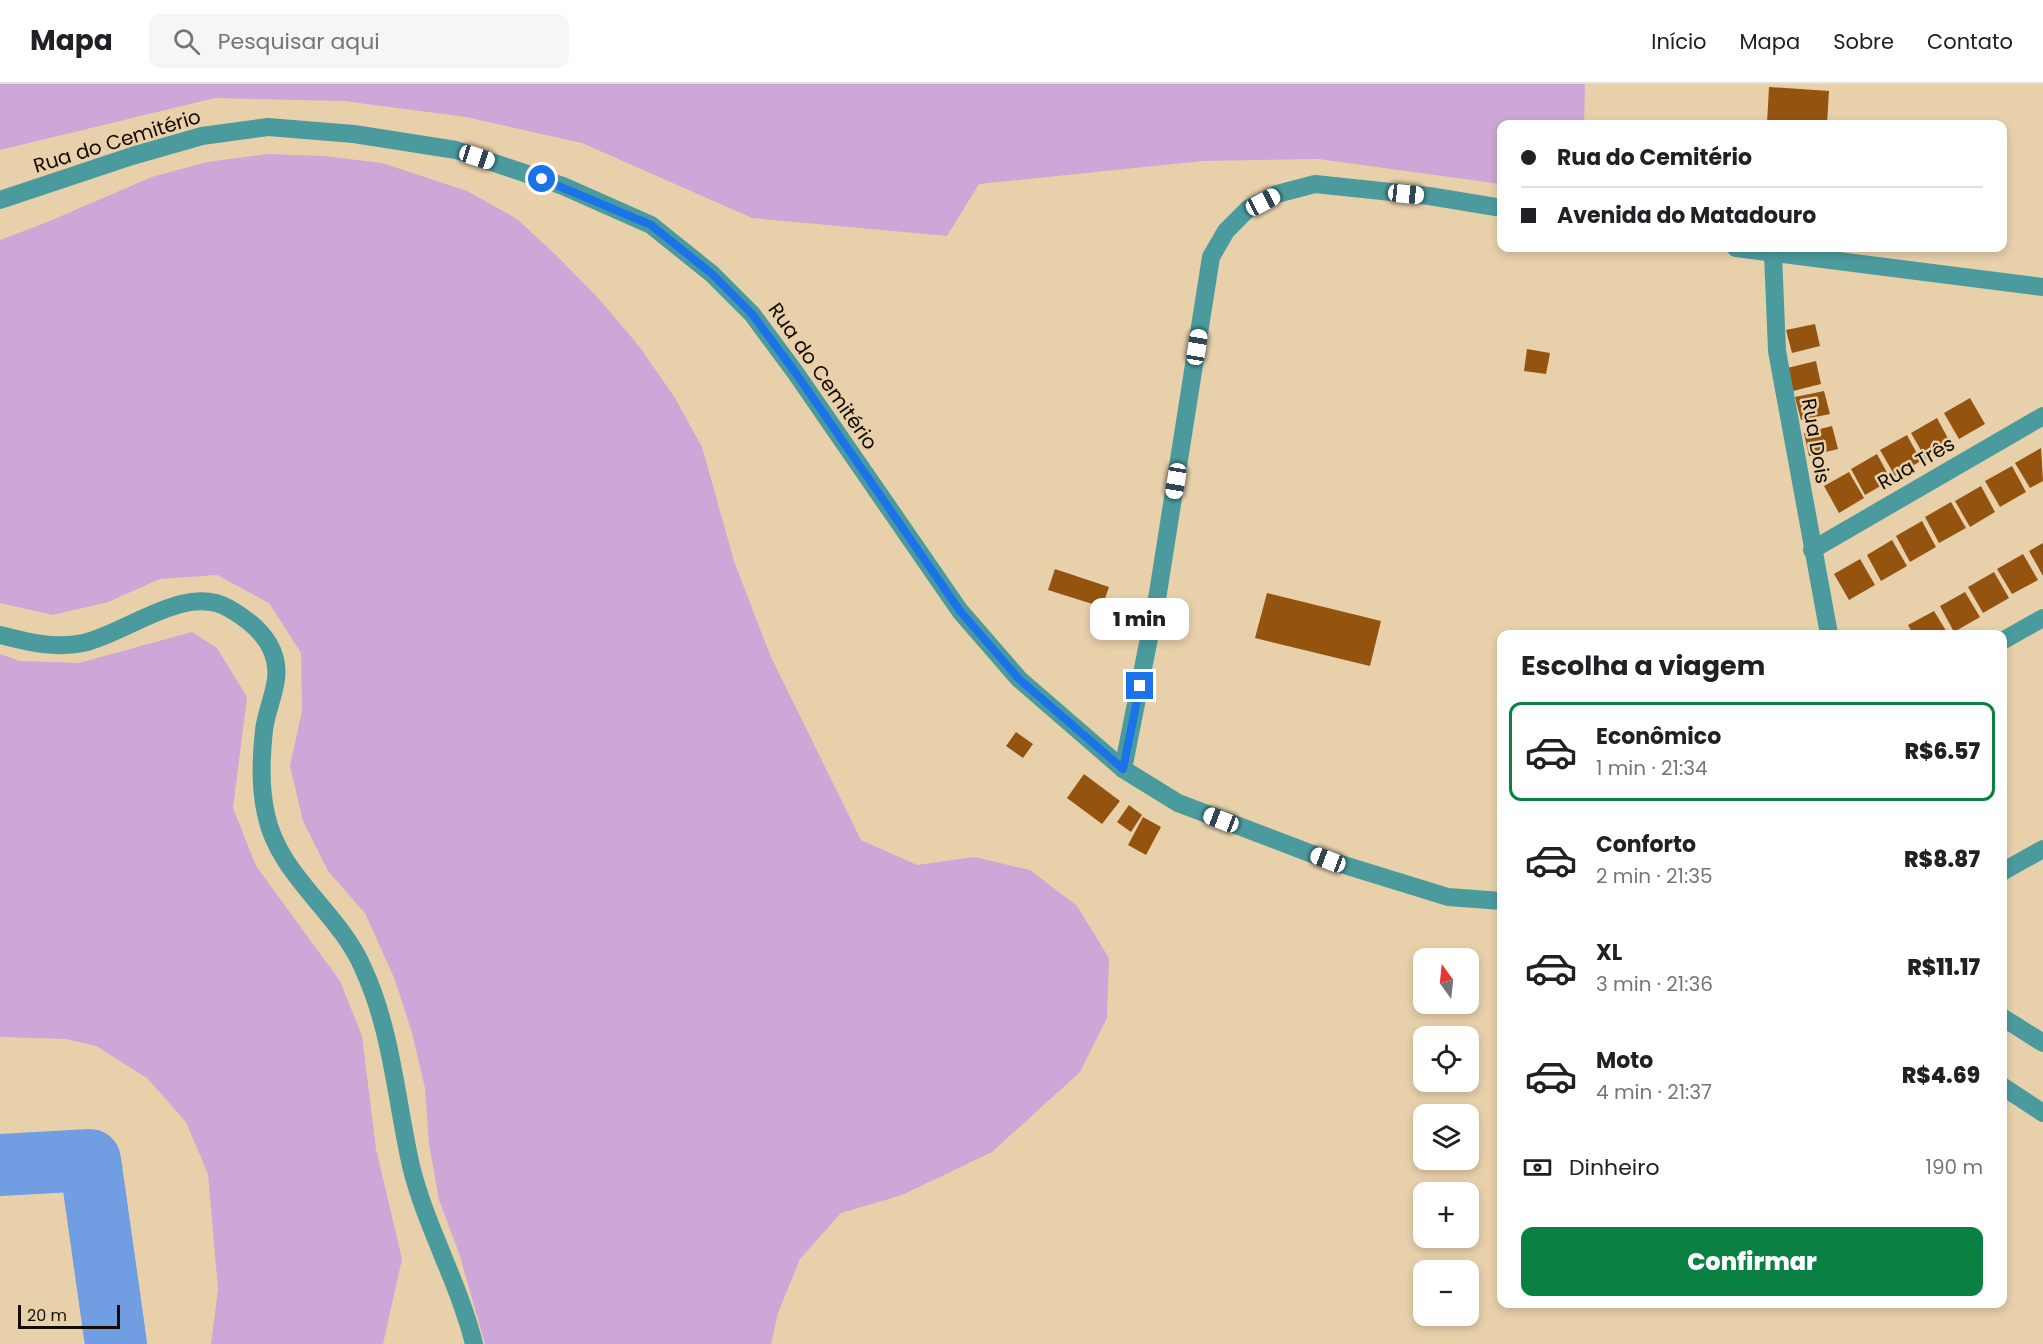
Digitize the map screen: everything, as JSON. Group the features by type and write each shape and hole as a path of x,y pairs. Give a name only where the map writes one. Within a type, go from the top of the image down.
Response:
{"street":[{"name":"Rua do Cemitério","path":"0,200 132,156 202,136 268,127 354,134 456,150 563,186 651,225 712,274 752,314 967,620 1019,679 1123,769 1178,803 1328,860 1448,897 1497,901"},
{"path":"1123,769 1158,593 1211,257 1226,231 1248,209 1277,194 1315,184 1429,196 1497,207"},
{"path":"1761,252 2043,287"},
{"name":"Rua Dois","path":"1773,254 1777,351 1828,630"},
{"name":"Rua Três","path":"1812,550 2043,416"},
{"path":"0,635 41,645 81,644 126,628 176,604 202,600 228,608 257,628 266,638 276,664 276,679 265,728 263,761 266,814 271,832 287,862 342,929 363,967 385,1026 411,1166 422,1205 458,1294 474,1344"},
{"path":"2007,638 2043,618"},
{"path":"2007,869 2043,849"},
{"path":"2007,1020 2043,1043"},
{"path":"2007,1089 2043,1113"}],"shaded area":[{"path":"0,84 1585,84 1584,120 1497,120 1497,183 1318,159 1203,161 979,184 947,236 752,218 582,143 466,117 344,101 215,98 0,150"},
{"path":"267,154 324,156 382,163 467,191 517,219 558,257 599,299 639,346 675,398 702,447 734,561 770,655 861,840 917,865 974,857 1030,870 1077,906 1109,958 1107,1018 1080,1072 992,1152 902,1195 841,1213 800,1259 778,1313 771,1344 485,1344 459,1253 439,1200 429,1144 425,1088 412,1033 395,980 365,913 328,871 303,821 290,766 302,711 301,653 269,603 217,575 160,579 108,602 53,615 0,603 0,240 152,177 207,162"},
{"path":"192,632 217,648 247,697 233,808 256,866 340,981 362,1036 376,1149 402,1259 383,1344 211,1344 218,1289 208,1174 186,1122 147,1078 96,1046 66,1039 0,1037 0,654 20,661 79,663"}],"building":[{"path":"1769,87 1829,91 1827,120 1767,120"},
{"path":"1815,324 1820,346 1792,353 1786,330"},
{"path":"1527,349 1550,353 1546,374 1524,371"},
{"path":"1816,361 1821,384 1793,391 1787,368"},
{"path":"1824,391 1830,414 1801,420 1795,397"},
{"path":"1970,398 1985,424 1959,439 1944,413"},
{"path":"1937,418 1951,444 1926,459 1911,433"},
{"path":"1832,426 1838,449 1809,456 1804,433"},
{"path":"1907,435 1921,461 1895,476 1880,450"},
{"path":"2041,448 2043,481 2030,488 2015,463"},
{"path":"1877,454 1891,480 1865,495 1851,469"},
{"path":"2012,466 2026,492 2000,507 1985,481"},
{"path":"1849,472 1864,498 1839,513 1824,486"},
{"path":"1981,486 1995,512 1970,527 1955,501"},
{"path":"1951,502 1966,528 1939,543 1925,517"},
{"path":"1922,521 1936,547 1910,562 1896,536"},
{"path":"1892,540 1907,566 1881,581 1867,555"},
{"path":"2043,543 2043,576 2029,551"},
{"path":"2023,554 2038,580 2012,594 1997,569"},
{"path":"1860,559 1875,585 1849,600 1834,574"},
{"path":"1055,569 1109,587 1102,607 1048,590"},
{"path":"1994,572 2009,598 1983,613 1968,587"},
{"path":"1965,592 1980,617 1957,630 1953,630 1940,606"},
{"path":"1267,593 1381,621 1370,666 1255,638"},
{"path":"1934,611 1946,630 1911,630 1908,625"},
{"path":"1016,732 1033,744 1023,758 1006,746"},
{"path":"1084,774 1120,801 1102,824 1067,798"},
{"path":"1129,805 1142,815 1131,832 1117,822"},
{"path":"1143,817 1161,827 1146,855 1128,845"}],"waterway":[{"path":"0,1165 90,1160 116,1344"}],"route":[{"path":"542,179 651,225 712,274 752,314 795,372 960,611 1019,679 1123,769 1140,686"}]}
